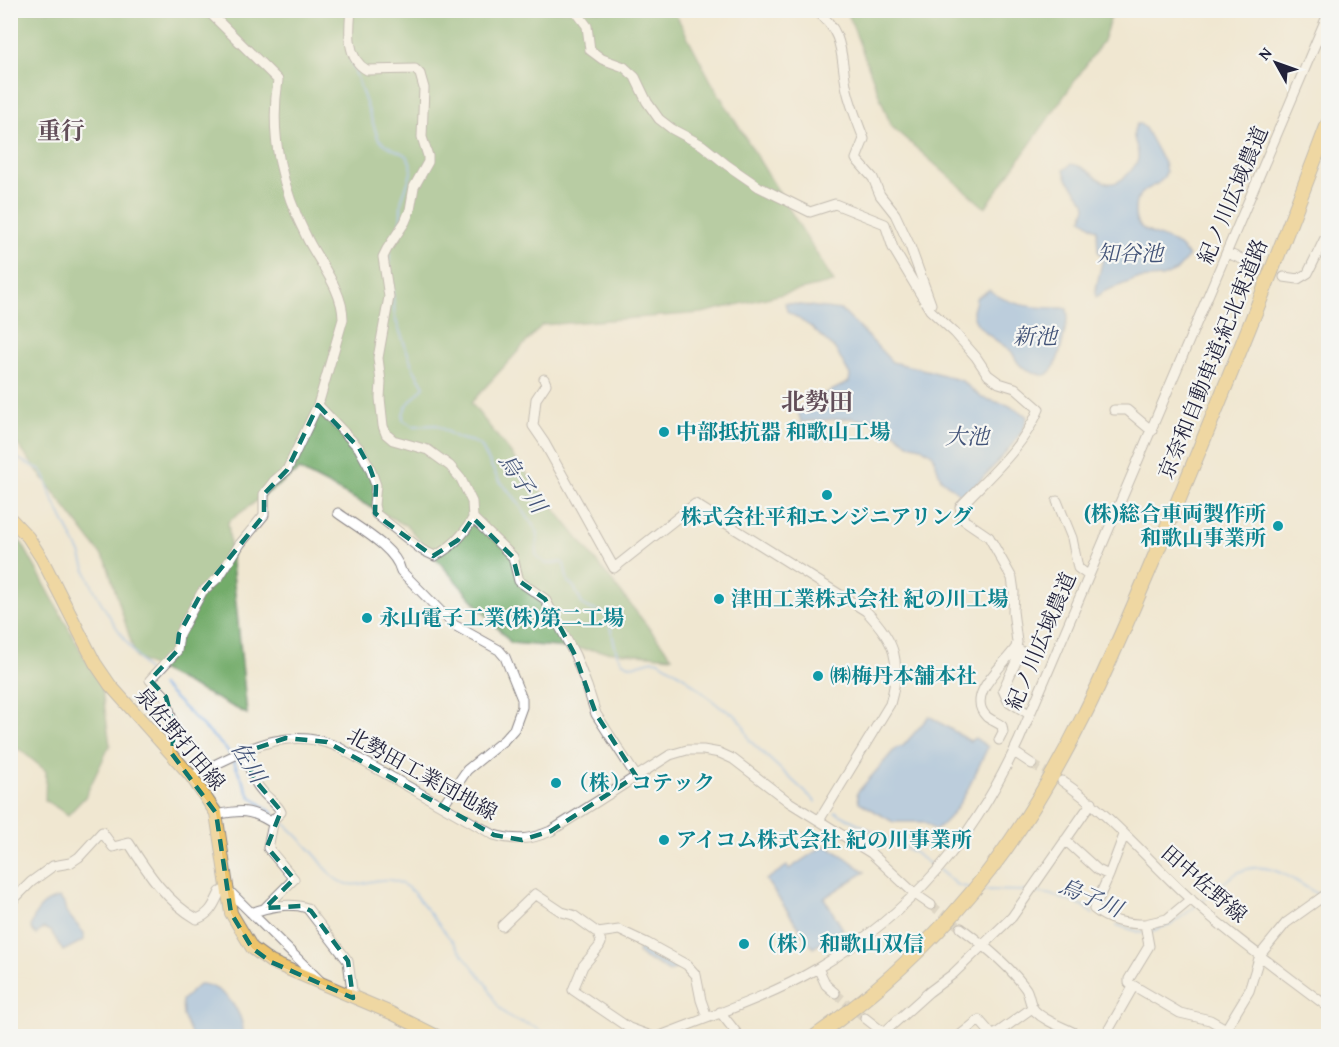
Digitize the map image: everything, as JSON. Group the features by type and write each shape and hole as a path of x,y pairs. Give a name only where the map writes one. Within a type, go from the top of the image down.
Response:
{"highway":[{"name":"京奈和自動車道;紀北東道路","path":"816,1036 871,994 902,966 964,902 990,871 1044,790 1089,705 1109,661 1240,354 1329,124"}],"main road":[{"name":"泉佐野打田線","path":"10,518 28,537 42,559 95,663 110,685 206,795 216,815 231,913 252,948 271,962 391,1013 437,1036"}],"street":[{"path":"172,754 174,728 166,697 153,677 177,651 179,634 202,592 213,584 240,543 264,515 264,494 287,470 318,405 343,319 343,306 308,239 278,160 275,118 278,80 207,10"},
{"path":"318,405 359,448 370,468 376,485 374,505 376,514 422,550 435,555 458,540 473,518 472,502 466,487 450,466 428,450 393,440 386,435 380,398 378,358 389,297 383,257 410,210 414,188 428,162 422,137 423,81 415,69 368,70 361,67 352,50 349,34 351,10"},
{"path":"575,10 588,26 591,50 602,59 624,67 635,77 653,110 672,129 702,144 759,187 810,212 835,204 885,224 893,248 930,310 962,341 988,375 999,383 1015,388 1039,410 1011,453 960,507 964,520 989,537 1012,578 1016,647 1001,668 985,683 980,707 984,714 1002,726 1003,732 999,740"},
{"path":"815,10 834,29 840,43 848,94 864,139 856,159 873,178 880,195 895,214 910,246 917,270 937,317"},
{"name":"紀ノ川広域農道","path":"666,1036 778,988 818,968 870,934 933,876 959,845 987,803 1014,752 1329,14"},
{"path":"1284,277 1298,279 1308,273 1329,231"},
{"path":"1227,253 1256,265"},
{"path":"544,379 546,384 536,399 532,426 544,442 614,568 695,504 866,611 882,628 892,645 897,667 890,704 820,819"},
{"path":"1114,410 1127,410 1152,431"},
{"path":"1057,501 1072,538 1078,568 1088,575"},
{"path":"338,513 375,539 398,559 401,571 454,625 499,650 505,657 522,699 522,706 514,729 467,770 443,805"},
{"path":"473,518 513,557 519,581 545,599 574,655 596,714 636,776"},
{"path":"1016,647 1021,651 1003,690 1008,701 1029,714"},
{"name":"北勢田工業団地線","path":"191,776 242,753 286,738 313,738 338,747 494,834 522,840 535,838 551,831 670,755 687,750 703,750 720,753 733,759 789,802 872,853 915,894 931,904"},
{"path":"1014,752 1032,764"},
{"path":"242,753 262,792 281,811 275,818 268,848 294,879 265,908"},
{"name":"田中佐野線","path":"1062,781 1092,802 1195,902 1329,1007"},
{"path":"865,1018 884,1036 929,992 953,974 1012,918 1092,802"},
{"path":"216,815 242,810 275,818"},
{"path":"10,936 10,902 31,882 53,866 70,863 80,857 102,832 113,847 129,843 144,867 163,890 183,911 197,919 206,916 213,908 220,892 227,889 326,987"},
{"path":"1124,835 1094,909 1122,924 1145,930 1195,902"},
{"path":"1065,840 1098,870 1109,875"},
{"path":"502,926 535,894 562,912 573,915 598,933 601,943 583,966 573,990 629,1028 651,1036"},
{"path":"1145,930 1149,946 1129,979 1132,987 1180,1012 1210,1020 1227,1033 1249,992 1260,955 1286,922 1324,896"},
{"path":"251,912 265,908 301,906 310,911 348,961 352,998"},
{"path":"961,928 982,944 1022,984 1028,992 1032,1008 1044,1019 1080,1036"},
{"path":"598,933 619,930 687,965 696,975 707,1017"},
{"path":"818,968 826,986 834,993"},
{"path":"1105,1036 1132,987"},
{"path":"959,1036 979,1020 993,1036 1032,1008"},
{"path":"720,1012 739,1036"}],"highlighted area":[{"path":"318,405 359,448 376,485 375,513 383,520 433,556 458,540 473,518 513,557 519,581 545,599 575,655 596,714 636,776 551,831 522,840 494,835 327,742 286,738 245,752 254,779 281,811 267,847 294,879 265,908 301,906 311,911 348,961 353,998 271,962 252,948 231,913 216,813 172,754 174,728 166,697 150,680 177,651 179,634 202,592 264,515 264,494 287,470"}],"green space":[{"path":"11,11 674,11 712,83 834,282 702,313 542,325 471,403 672,657 511,643 407,526 299,470 228,522 247,714 136,658 106,561 11,436"},
{"path":"847,11 1113,11 1103,41 985,208 891,126"},
{"path":"11,531 23,545 102,689 110,745 85,797 68,815 45,800 46,771 19,749 11,751"}],"water":[{"name":"知谷池","path":"1137,124 1145,128 1164,163 1166,172 1161,181 1142,193 1136,201 1138,224 1143,229 1175,243 1189,256 1176,271 1162,277 1137,279 1105,291 1096,297 1103,258 1098,251 1097,230 1082,219 1086,207 1085,202 1067,179 1064,170 1071,164 1079,166 1105,182 1120,181 1137,161 1134,133"},
{"name":"新池","path":"989,290 1015,303 1067,309 1068,315 1060,350 1049,373 1037,374 1021,366 1010,350 977,324 973,312 976,298"},
{"name":"大池","path":"785,303 841,310 892,362 962,381 982,398 1008,405 1027,416 1023,430 984,476 960,494 941,479 933,455 921,447 908,444 886,425 851,418 801,422 797,408 849,382 850,375 835,349 811,327 787,311"},
{"path":"929,716 970,741 975,738 988,747 959,804 944,823 935,830 923,822 893,822 859,802 857,793 896,748 903,746"},
{"path":"825,845 865,872 824,898 843,929 813,948 766,880 787,866 789,869"},
{"path":"59,898 64,903 66,912 84,933 84,940 63,951 51,931 43,928 36,935 31,928 40,908"},
{"path":"640,944 679,967 669,972 645,959 638,952"},
{"path":"200,984 218,990 232,1002 241,1019 243,1036 192,1036 183,1016 182,1000"}],"waterway":[{"name":"烏子川","path":"350,57 378,138 387,146 405,155 411,166 410,177 401,202 400,222"},
{"name":"烏子川","path":"390,252 395,318 414,370 424,386 404,410 403,420 413,426 437,425 457,438 481,446 498,479 515,498 538,533 536,553 538,558 547,564 560,562 564,564 568,582 574,587 582,604 604,613 608,618 617,654 623,662 632,666 653,660 659,661 683,676 720,707 735,715 742,723 750,741 816,802"},
{"name":"佐川","path":"10,455 41,470 100,601 150,674"},
{"name":"佐川","path":"161,685 230,755"},
{"name":"佐川","path":"233,760 250,796 274,814"},
{"name":"烏子川","path":"835,812 912,851 934,867"},
{"name":"佐川","path":"278,818 317,857 335,879 348,884 392,880 413,892 488,986 495,1002 503,1011 512,1019 537,1028 546,1036"},
{"name":"烏子川","path":"1200,903 1234,875 1256,868 1278,872 1320,896"},
{"name":"烏子川","path":"939,870 957,885 970,888"},
{"name":"烏子川","path":"981,890 1026,891"},
{"name":"烏子川","path":"1032,892 1048,894 1084,906 1093,914"},
{"name":"烏子川","path":"1149,932 1173,923 1196,906"},
{"name":"烏子川","path":"1117,925 1143,933"}],"tunnel":[{"path":"1256,265 1284,277"},
{"path":"1032,764 1056,778"},
{"path":"931,905 961,928"},
{"path":"835,993 865,1018"}],"place":[{"name":"中部抵抗器 和歌山工場","path":"664,432"},
{"name":"株式会社平和エンジニアリング","path":"827,495"},
{"name":"(株)総合車両製作所 和歌山事業所","path":"1278,526"},
{"name":"津田工業株式会社 紀の川工場","path":"719,599"},
{"name":"永山電子工業(株)第二工場","path":"367,618"},
{"name":"㈱梅丹本舗本社","path":"818,676"},
{"name":"（株）コテック","path":"556,783"},
{"name":"アイコム株式会社 紀の川事業所","path":"664,840"},
{"name":"（株）和歌山双信","path":"744,944"}],"district":[{"name":"重行","path":"61,131"},
{"name":"北勢田","path":"817,402"}]}
